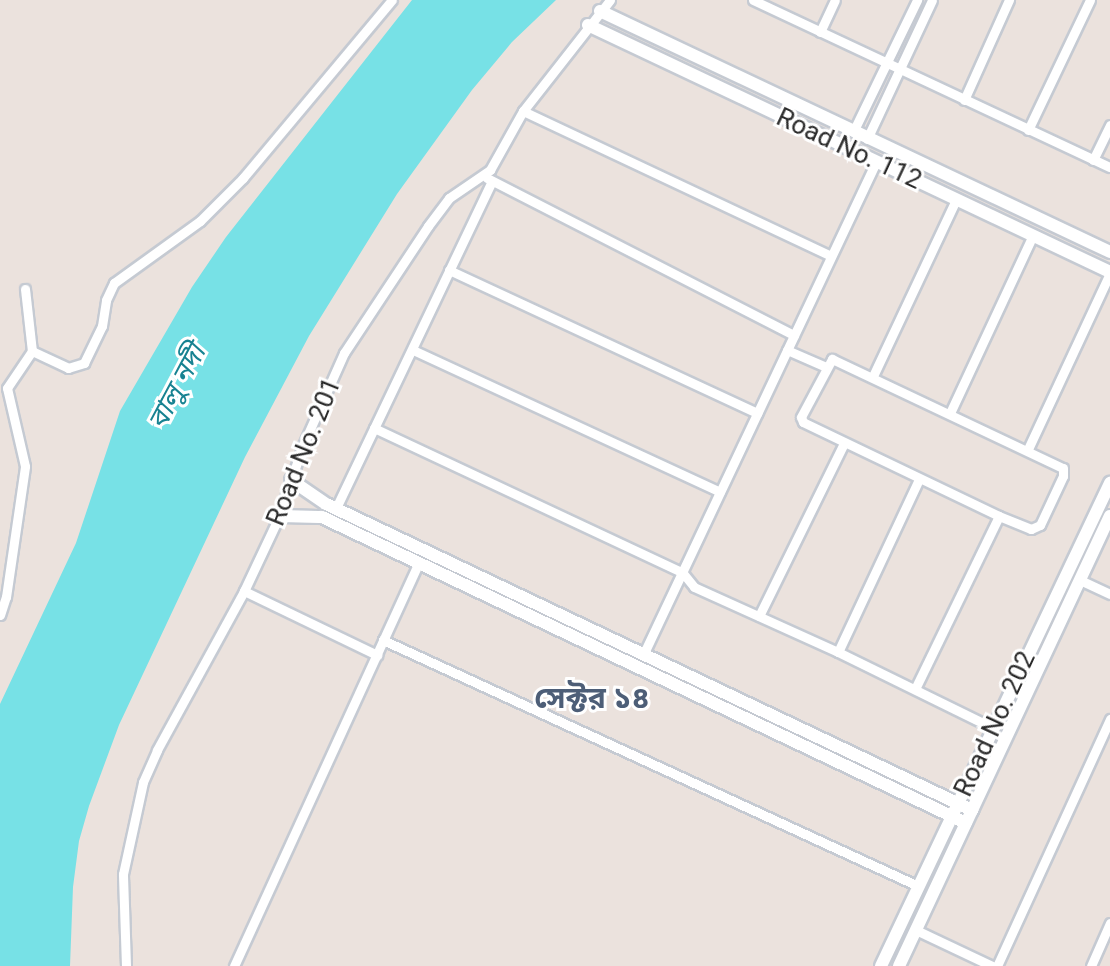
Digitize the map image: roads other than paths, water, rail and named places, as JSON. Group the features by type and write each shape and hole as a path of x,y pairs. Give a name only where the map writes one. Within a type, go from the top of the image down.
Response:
{"street":[{"path":"32,351 68,368 84,363 102,326 106,300 114,283 200,221 243,178 392,0"},
{"name":"Road No. 201","path":"126,966 123,874 143,782 157,750 244,591 344,353 380,295 449,198 488,179 523,111 610,0"},
{"path":"753,0 1110,167"},
{"path":"820,32 835,0"},
{"path":"853,132 917,0"},
{"path":"867,139 932,0"},
{"path":"964,100 1009,0"},
{"path":"1028,130 1090,0"},
{"name":"Road No. 112","path":"600,11 1110,252"},
{"name":"Road No. 112","path":"588,25 1110,272"},
{"path":"523,111 831,256"},
{"path":"1093,160 1110,125"},
{"path":"644,653 883,146"},
{"path":"336,508 413,350 488,179 794,335"},
{"path":"873,376 956,200"},
{"path":"950,413 1033,235"},
{"path":"449,270 757,413"},
{"path":"1028,449 1110,272"},
{"path":"0,615 6,597 25,466 3,388 32,351 25,289"},
{"path":"413,350 720,492"},
{"path":"787,350 826,367"},
{"path":"832,359 873,376 1059,465 1063,476 1037,528 1026,528 999,516 844,443 801,419 832,359"},
{"path":"374,428 682,572 694,587 838,652 993,728"},
{"path":"759,616 844,443"},
{"path":"838,652 919,479"},
{"path":"291,480 336,508 972,810"},
{"name":"Road No. 202","path":"881,966 1110,483"},
{"path":"278,516 322,517 966,823"},
{"path":"915,689 999,516"},
{"name":"Road No. 202","path":"899,966 1110,516"},
{"path":"234,966 418,564"},
{"path":"1080,580 1110,594"},
{"path":"244,591 377,655"},
{"path":"383,640 918,886"},
{"path":"905,916 918,927 988,965 1110,719"},
{"path":"1091,966 1110,923"}],"water":[{"name":"বালু নদী","path":"412,0 556,0 512,42 472,90 397,194 309,336 245,457 119,725 89,806 79,841 73,887 70,966 0,966 0,704 76,543 120,411 192,287 226,237"}],"district":[{"name":"সেক্টর ১৪","path":"592,698"}]}
